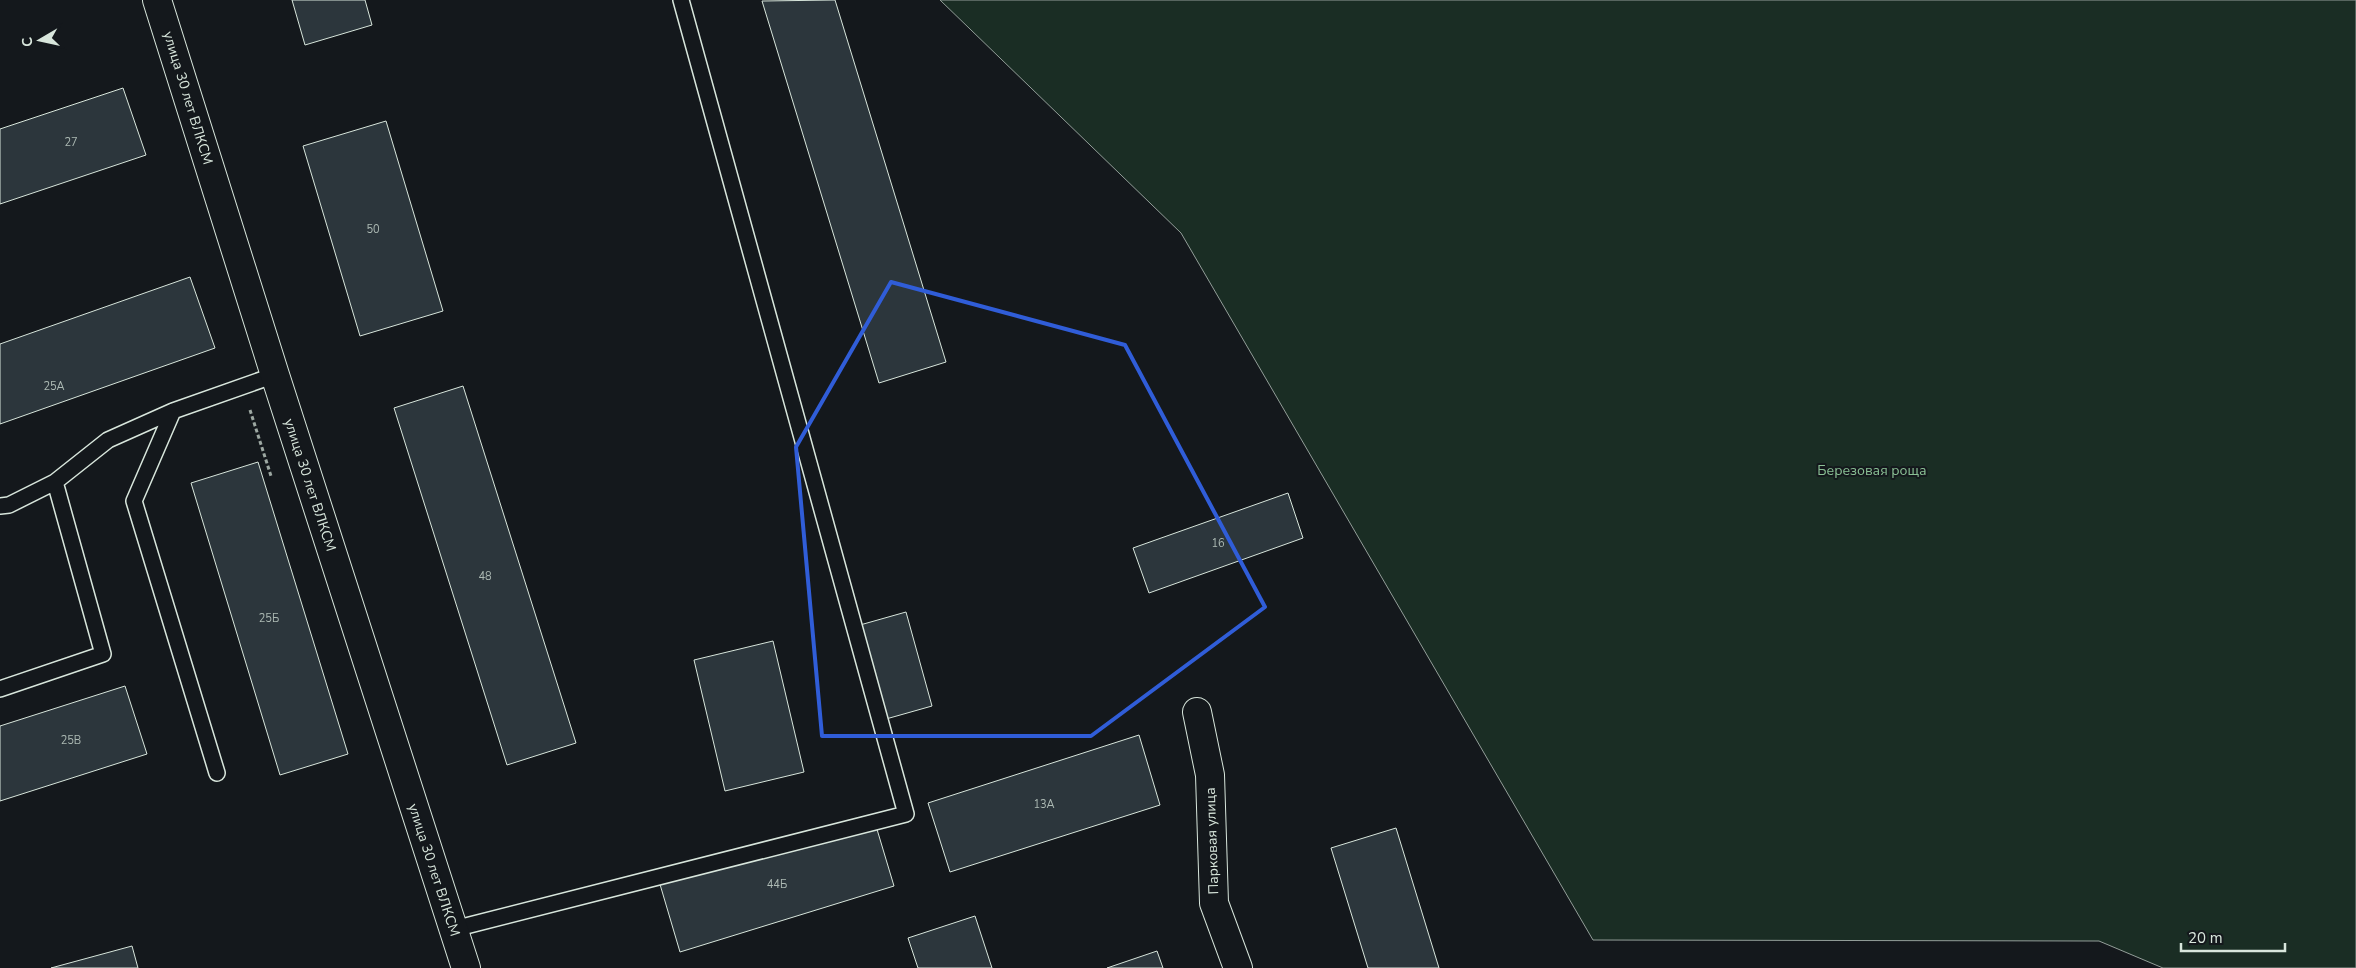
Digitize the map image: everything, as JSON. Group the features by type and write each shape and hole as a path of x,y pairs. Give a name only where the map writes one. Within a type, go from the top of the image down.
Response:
{"street":[{"name":"улица 30 лет ВЛКСМ","path":"158,0 275,376 466,968"},
{"name":"Парковая улица","path":"1197,712 1210,775 1214,903 1238,968"}],"lane":[{"path":"454,929 906,814 681,0"},
{"path":"0,506 9,505 55,482 108,440 173,411 275,376"},
{"path":"173,411 134,501 217,773"},
{"path":"0,689 103,654 55,482"}],"highlighted area":[{"path":"891,282 1125,345 1265,607 1091,736 822,736 796,447"}],"green space":[{"name":"Березовая роща","path":"940,0 2356,0 2356,968 2163,968 2099,941 1593,940 1181,233"}],"building":[{"path":"292,0 365,0 372,25 305,45"},
{"path":"835,0 946,362 879,383 762,1"},
{"path":"123,88 146,155 0,204 0,129"},
{"path":"386,121 443,311 360,336 303,146"},
{"path":"190,277 215,348 0,424 0,344"},
{"path":"463,386 576,743 507,765 394,408"},
{"path":"258,462 348,754 280,775 191,483"},
{"path":"1288,493 1303,538 1149,593 1133,548"},
{"path":"906,612 932,706 886,719 860,625"},
{"path":"773,641 804,772 725,791 694,660"},
{"path":"125,686 147,754 0,801 0,726"},
{"path":"1139,735 1160,805 950,872 928,803"},
{"path":"873,816 894,886 680,952 659,881"},
{"path":"1396,828 1439,968 1368,968 1331,848"},
{"path":"975,916 992,968 918,968 908,938"},
{"path":"132,946 138,968 51,968"},
{"path":"1157,951 1163,968 1107,968"}]}
